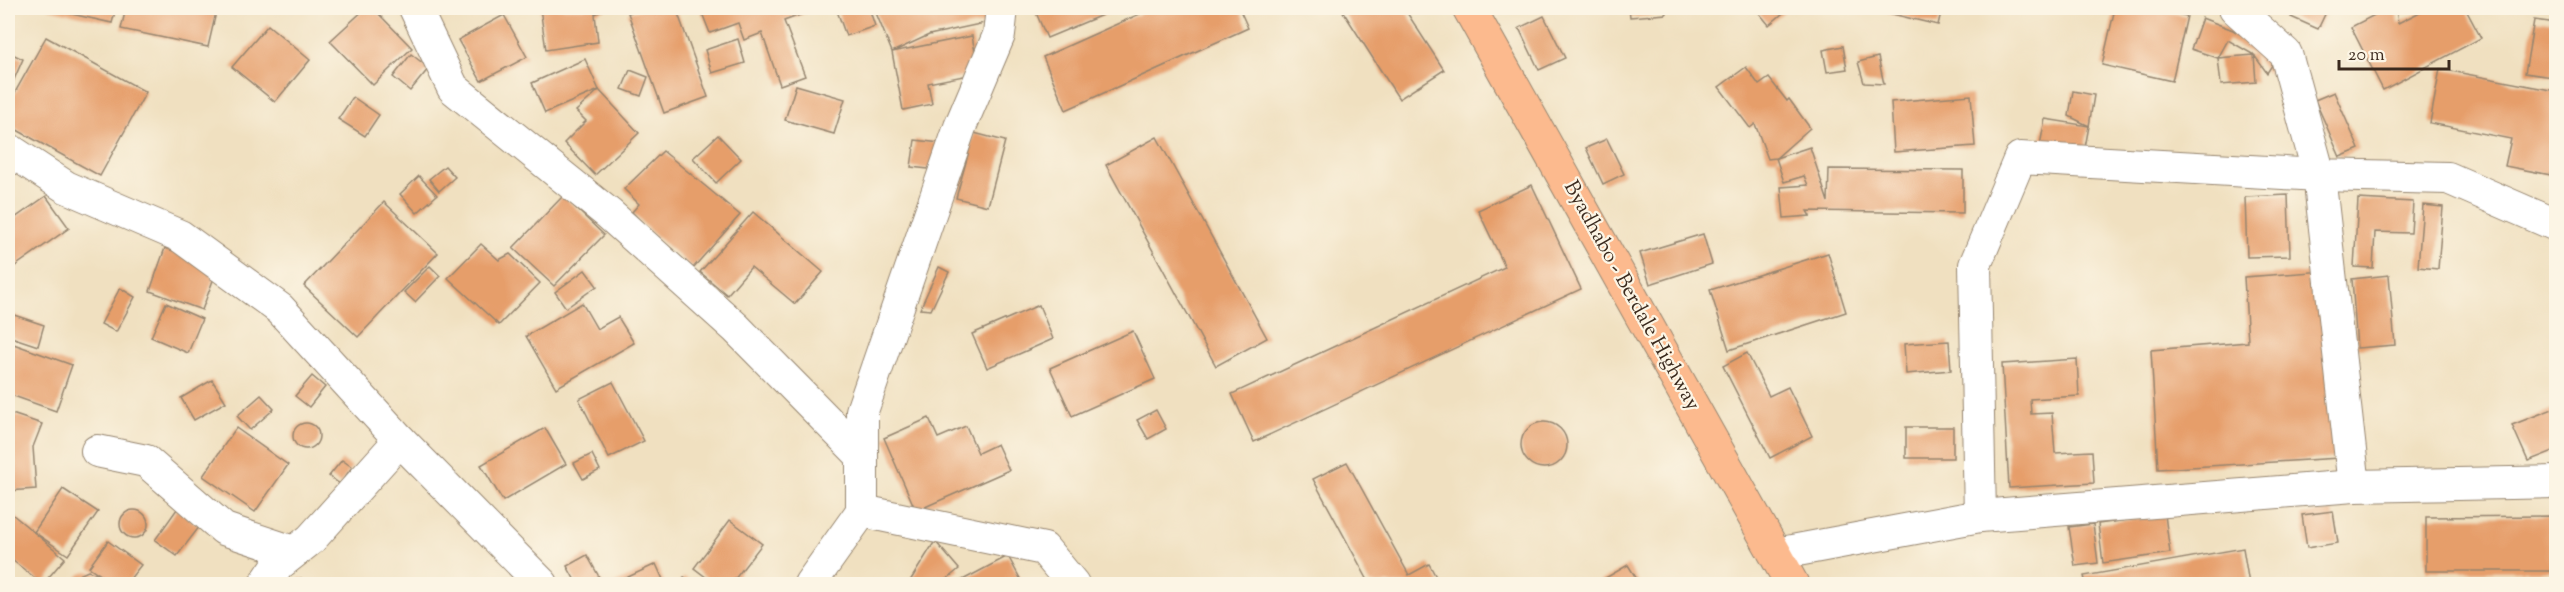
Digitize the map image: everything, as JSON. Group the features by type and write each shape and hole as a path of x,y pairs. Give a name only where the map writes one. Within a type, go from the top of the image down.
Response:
{"main road":[{"name":"Byadhabo - Berdale Highway","path":"1469,8 1792,585"}],"street":[{"path":"415,8 453,88 618,221 736,328 862,456"},
{"path":"810,585 862,511 862,411 960,127 999,34 1002,8"},
{"path":"2235,8 2286,54 2319,175 2354,486"},
{"path":"8,149 66,187 180,236 280,309 400,441 543,585"},
{"path":"1980,516 1975,265 2020,158 2319,175 2448,178 2556,225"},
{"path":"265,585 278,565 311,538 400,441"},
{"path":"97,451 146,461 224,529 293,552"},
{"path":"1776,554 1980,516 2354,486 2556,482"},
{"path":"862,511 1044,549 1073,585"}],"building":[{"path":"8,8 15,8 8,31"},
{"path":"49,8 116,8 112,23"},
{"path":"126,8 217,8 208,47 121,29"},
{"path":"366,8 373,8 412,48 373,85 330,41"},
{"path":"540,8 608,8 595,14 598,42 546,50"},
{"path":"644,8 676,8 708,97 664,113 628,13"},
{"path":"700,8 819,8 784,21 805,76 780,85 762,33 744,40 738,23 710,33"},
{"path":"836,8 869,8 875,26 846,36"},
{"path":"874,8 991,8 994,21 929,35 892,52"},
{"path":"1034,8 1119,8 1047,38"},
{"path":"1153,8 1239,8 1248,28 1066,110 1043,57"},
{"path":"1347,8 1404,8 1444,70 1399,99 1342,10"},
{"path":"1629,8 1665,8 1666,14 1630,17"},
{"path":"1755,8 1789,8 1769,25"},
{"path":"1890,8 1942,8 1938,25 1888,13"},
{"path":"2115,8 2148,8 2187,16 2172,81 2102,65"},
{"path":"2300,8 2328,8 2318,29 2291,17"},
{"path":"2388,8 2396,8 2398,23 2428,8 2465,8 2481,38 2383,90 2351,27"},
{"path":"504,15 527,57 481,81 458,40"},
{"path":"1544,16 1565,58 1539,70 1519,28"},
{"path":"2202,18 2233,30 2278,56 2267,73 2254,55 2228,40 2218,58 2191,49"},
{"path":"2534,20 2556,23 2553,77 2525,73"},
{"path":"268,25 310,60 275,102 232,67"},
{"path":"972,36 979,73 928,83 932,104 903,110 892,52"},
{"path":"46,37 146,92 100,176 8,125 8,105"},
{"path":"738,39 745,63 712,73 705,50"},
{"path":"1843,46 1847,69 1827,72 1823,50"},
{"path":"8,52 23,59 8,93"},
{"path":"411,54 429,68 410,91 393,77"},
{"path":"2254,55 2256,82 2221,85 2218,58"},
{"path":"1878,57 1884,84 1864,83 1858,62"},
{"path":"585,59 599,90 545,113 532,83"},
{"path":"1746,67 1759,85 1769,78 1787,101 1789,99 1810,128 1776,158 1768,159 1755,124 1750,128 1719,87"},
{"path":"2440,69 2556,91 2556,176 2505,166 2511,139 2430,123"},
{"path":"630,70 648,77 641,96 622,89"},
{"path":"796,85 845,99 834,134 785,120"},
{"path":"599,90 639,133 595,175 564,143 586,121 576,111"},
{"path":"2073,91 2094,95 2089,126 2069,116"},
{"path":"2334,92 2359,149 2340,157 2315,100"},
{"path":"1971,95 1975,146 1894,152 1891,102"},
{"path":"353,97 379,115 365,136 338,119"},
{"path":"2045,119 2089,126 2084,153 2040,145"},
{"path":"974,133 1005,141 988,206 956,198"},
{"path":"718,135 741,159 716,183 693,158"},
{"path":"1157,137 1267,338 1216,366 1106,165"},
{"path":"1607,139 1624,174 1603,184 1586,148"},
{"path":"915,140 940,143 937,170 911,167"},
{"path":"1810,147 1828,202 1829,169 1963,170 1963,213 1807,211 1810,216 1784,218 1781,187 1808,185 1804,176 1784,182 1776,158"},
{"path":"663,151 740,215 693,268 650,231 632,212 639,204 624,189"},
{"path":"445,166 455,177 439,191 429,179"},
{"path":"419,176 437,195 417,213 400,194"},
{"path":"1532,185 1581,289 1254,442 1232,394 1505,267 1478,210"},
{"path":"2288,195 2290,256 2247,257 2245,197"},
{"path":"46,196 69,228 11,269 8,264 8,223"},
{"path":"563,196 604,235 554,286 513,248"},
{"path":"2358,199 2413,202 2411,233 2375,232 2373,268 2354,267"},
{"path":"384,202 438,253 358,337 304,286"},
{"path":"2423,205 2443,207 2438,269 2418,267"},
{"path":"753,212 823,272 795,304 751,267 727,295 700,272"},
{"path":"1703,234 1712,264 1650,284 1640,253"},
{"path":"481,244 499,260 510,254 540,283 499,325 448,278"},
{"path":"165,248 218,267 202,310 150,291"},
{"path":"1828,253 1846,312 1729,350 1710,290"},
{"path":"430,266 440,276 415,302 404,292"},
{"path":"939,267 949,272 931,310 920,309"},
{"path":"585,270 597,286 566,308 555,292"},
{"path":"2325,271 2339,458 2158,469 2151,350 2248,342 2244,277"},
{"path":"2389,275 2395,345 2357,348 2352,279"},
{"path":"120,288 135,297 116,332 101,324"},
{"path":"166,303 202,319 188,353 151,337"},
{"path":"582,303 597,329 618,317 634,343 556,388 526,336"},
{"path":"1039,305 1053,339 987,368 972,334"},
{"path":"8,313 44,325 38,346 8,336"},
{"path":"1133,331 1155,379 1072,416 1050,368"},
{"path":"1949,341 1951,370 1906,374 1904,344"},
{"path":"8,342 72,365 56,411 8,394"},
{"path":"1747,353 1769,396 1788,387 1812,436 1770,458 1723,366"},
{"path":"2077,359 2079,396 2030,399 2031,414 2052,413 2055,453 2092,451 2094,483 2009,488 2002,364"},
{"path":"312,376 325,387 309,407 295,396"},
{"path":"212,380 226,402 194,420 181,398"},
{"path":"613,382 644,441 609,458 579,399"},
{"path":"261,395 274,409 250,430 237,416"},
{"path":"2555,408 2556,450 2528,461 2512,425"},
{"path":"1156,410 1166,429 1148,439 1137,420"},
{"path":"12,414 42,424 33,447 36,489 8,491 8,427"},
{"path":"929,418 938,438 966,426 978,453 997,444 1009,470 916,511 884,438"},
{"path":"1544,422 1553,423 1561,428 1566,436 1566,454 1561,462 1553,467 1544,468 1535,467 1527,462 1522,454 1521,445 1522,436 1527,428 1535,423"},
{"path":"306,423 315,427 319,436 315,445 306,449 297,445 293,436 297,427"},
{"path":"1906,427 1953,427 1953,458 1906,458"},
{"path":"236,428 288,465 255,512 203,476"},
{"path":"545,428 566,464 503,501 481,465"},
{"path":"592,454 600,470 583,479 574,463"},
{"path":"342,460 352,467 340,484 329,476"},
{"path":"1347,462 1409,575 1429,564 1440,584 1370,584 1313,479"},
{"path":"63,489 98,512 68,555 34,532"},
{"path":"177,509 200,526 177,556 155,540"},
{"path":"134,510 144,514 148,524 144,534 134,538 124,534 120,524 124,514"},
{"path":"2333,511 2338,543 2307,548 2302,515"},
{"path":"12,514 65,558 43,584 8,557 8,519"},
{"path":"2165,515 2170,553 2103,563 2098,524"},
{"path":"2556,516 2556,571 2426,571 2426,517"},
{"path":"730,520 762,544 731,584 715,584 694,568"},
{"path":"2093,524 2098,563 2075,566 2069,527"},
{"path":"108,541 141,565 126,584 114,584 89,567"},
{"path":"935,541 959,569 941,584 913,584 910,581"},
{"path":"2243,548 2249,584 2086,584 2084,576"},
{"path":"587,555 603,584 577,584 567,566"},
{"path":"1008,556 1023,584 955,584"},
{"path":"656,564 665,584 613,584"},
{"path":"1628,565 1640,584 1595,584"},
{"path":"88,571 97,574 102,584 75,584 79,575"},
{"path":"684,577 695,584 679,584"},
{"path":"301,578 310,584 296,584"},
{"path":"1543,579 1546,584 1533,584"}]}
